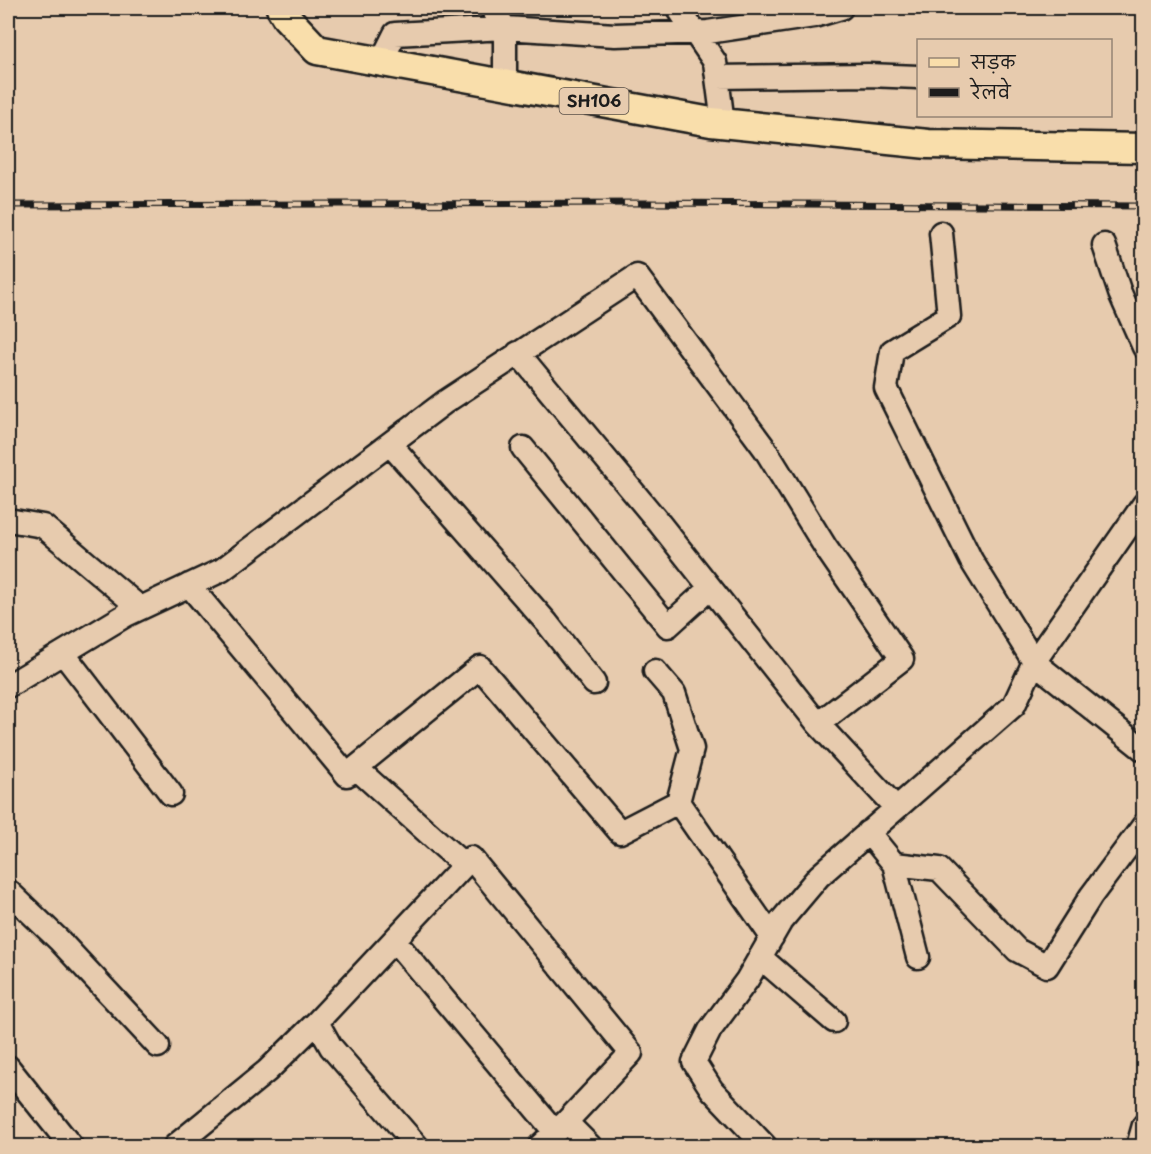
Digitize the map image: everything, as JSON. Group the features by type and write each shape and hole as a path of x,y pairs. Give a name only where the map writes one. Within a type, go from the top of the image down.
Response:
{"main road":[{"name":"SH106","path":"281,8 287,18 317,50 723,123 928,144 1143,148"}],"street":[{"path":"492,8 505,28 505,85"},
{"path":"678,8 715,62 723,123"},
{"path":"381,62 395,34 505,28 615,35 708,32 814,16 842,8"},
{"path":"717,77 868,75 917,77"},
{"path":"941,233 949,316 892,351 886,388 971,560 1034,662 1143,750"},
{"path":"1104,244 1120,293 1143,347"},
{"path":"8,686 140,608 222,570 445,402 637,276 765,448 826,548 902,659 818,724"},
{"path":"518,353 660,524 818,724 896,808"},
{"path":"390,444 546,623 594,683"},
{"path":"523,448 668,626 710,588"},
{"path":"765,1146 712,1090 694,1062 710,1030 747,980 782,921 819,876 1014,705 1034,662 1143,504"},
{"path":"8,520 43,526 140,608"},
{"path":"189,585 347,775 480,667 620,832 678,802 692,749 674,693 655,671"},
{"path":"63,653 171,794"},
{"path":"356,768 464,864"},
{"path":"678,802 772,937"},
{"path":"894,864 939,869 1017,950 1047,966 1091,896 1143,825"},
{"path":"868,832 894,864 918,957"},
{"path":"175,1146 267,1071 317,1022 471,858 630,1053 554,1133"},
{"path":"8,891 59,940 158,1046"},
{"path":"394,940 554,1133 590,1146"},
{"path":"760,957 834,1021"},
{"path":"317,1022 331,1047 417,1146"},
{"path":"8,1067 71,1146"},
{"path":"1138,1146 1143,1125"}],"railway":[{"path":"8,205 647,203 1144,206"}]}
